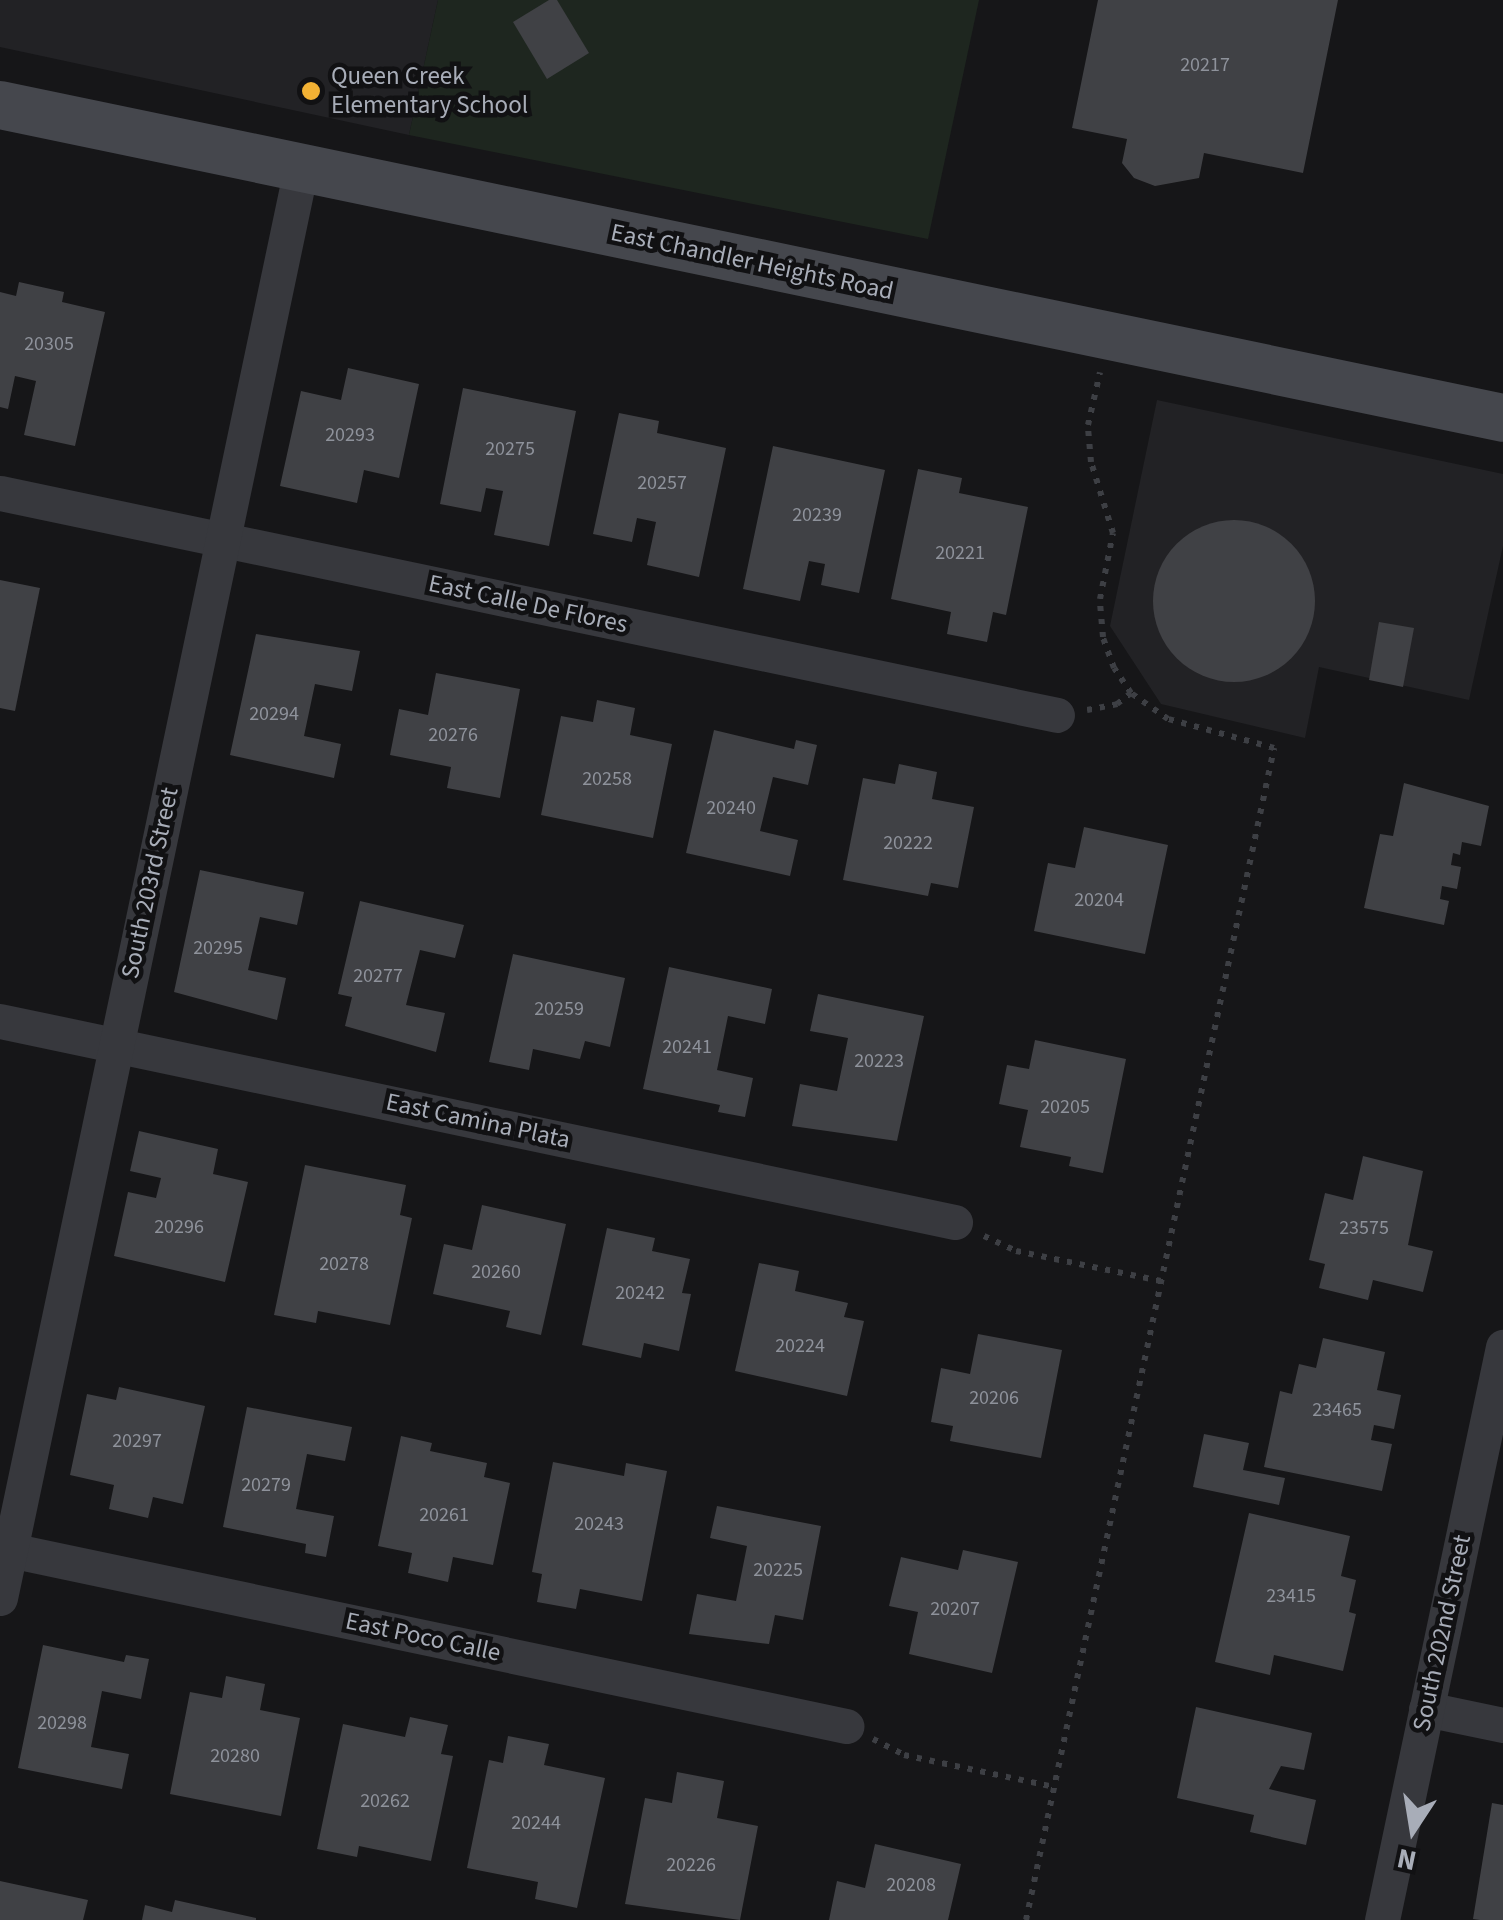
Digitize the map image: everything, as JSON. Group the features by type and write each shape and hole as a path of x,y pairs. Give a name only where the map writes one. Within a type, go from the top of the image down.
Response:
{"main road":[{"name":"East Chandler Heights Road","path":"0,105 1503,418"}],"street":[{"name":"South 203rd Street","path":"0,1598 5,1548 116,1044 300,168"},
{"name":"East Calle De Flores","path":"0,493 1056,715"},
{"name":"East Camina Plata","path":"0,1021 955,1222"},
{"name":"South 202nd Street","path":"1382,1920 1503,1347"},
{"name":"East Poco Calle","path":"5,1548 846,1726"},
{"path":"1426,1709 1503,1726"}],"path":[{"path":"1026,1920 1274,748 1201,733 1131,694 1103,637 1100,599 1113,534 1091,462 1088,425 1108,336"},
{"path":"1056,715 1117,704 1131,694"},
{"path":"955,1222 1016,1251 1161,1281"},
{"path":"846,1726 904,1755 1054,1787"}],"shaded area":[{"name":"Queen Creek Elementary School","path":"0,0 438,0 409,135 0,47"},
{"path":"438,0 979,0 928,239 409,135"},
{"path":"1157,400 1503,474 1503,546 1469,700 1319,667 1305,738 1161,704 1110,626"}],"building":[{"path":"549,0 557,0 589,53 547,79 513,22"},
{"path":"1098,0 1338,0 1303,173 1204,153 1199,178 1155,186 1134,178 1122,163 1127,139 1072,128"},
{"path":"19,282 64,292 62,302 105,312 75,446 24,435 36,381 15,376 8,409 0,407 0,292 16,296"},
{"path":"348,368 419,384 399,478 364,470 357,503 280,486 301,391 341,400"},
{"path":"463,388 576,411 549,546 494,535 503,491 486,488 481,512 440,504"},
{"path":"619,413 659,421 657,433 726,448 699,577 647,565 656,522 637,518 632,542 593,534"},
{"path":"773,446 885,470 859,593 821,585 825,564 809,561 800,601 743,589"},
{"path":"918,469 962,478 959,493 1028,507 1006,615 993,612 987,642 947,634 951,612 891,599"},
{"path":"1234,520 1265,527 1291,544 1308,570 1315,601 1308,632 1291,658 1265,675 1234,682 1203,675 1177,658 1160,632 1153,601 1160,570 1177,544 1203,527"},
{"path":"0,580 40,588 15,711 0,708"},
{"path":"1379,622 1414,628 1403,687 1369,680"},
{"path":"256,634 360,651 352,691 315,684 304,736 341,744 334,778 230,755"},
{"path":"436,673 520,689 500,798 447,788 451,767 390,755 399,709 428,715"},
{"path":"597,700 635,708 630,735 672,744 653,838 541,815 561,716 593,722"},
{"path":"714,730 794,749 796,740 817,745 808,785 773,777 760,831 798,840 790,876 686,853"},
{"path":"899,764 937,772 932,799 974,807 958,888 931,883 928,896 843,880 863,778 895,784"},
{"path":"1404,783 1489,806 1481,846 1462,842 1460,855 1453,853 1451,865 1461,867 1457,889 1442,886 1440,899 1449,901 1444,925 1364,908 1380,834 1393,836"},
{"path":"1084,827 1168,845 1145,954 1034,931 1048,863 1075,868"},
{"path":"200,870 304,892 297,925 260,917 248,970 286,978 277,1020 174,992"},
{"path":"360,901 464,925 455,958 420,950 406,1005 445,1013 436,1052 345,1026 352,997 338,994"},
{"path":"513,954 625,978 610,1047 585,1041 580,1059 533,1049 529,1070 489,1062"},
{"path":"669,967 772,989 765,1024 728,1016 717,1070 753,1078 745,1117 718,1112 720,1105 643,1089"},
{"path":"818,994 924,1016 897,1141 792,1126 800,1084 837,1091 848,1038 810,1031"},
{"path":"1035,1040 1126,1059 1103,1173 1069,1166 1071,1157 1020,1147 1028,1110 999,1104 1007,1065 1029,1069"},
{"path":"139,1131 218,1149 213,1174 248,1182 225,1282 114,1256 128,1192 156,1198 161,1178 130,1171"},
{"path":"1363,1156 1423,1171 1408,1245 1433,1251 1423,1292 1373,1280 1368,1300 1319,1288 1325,1264 1309,1260 1325,1193 1353,1200"},
{"path":"305,1165 406,1185 400,1215 412,1218 390,1325 318,1311 316,1323 274,1315"},
{"path":"482,1205 566,1224 541,1335 506,1327 510,1311 433,1294 444,1244 472,1250"},
{"path":"607,1228 655,1238 652,1251 690,1259 682,1293 691,1294 679,1351 644,1343 641,1358 582,1345"},
{"path":"759,1263 799,1271 795,1291 848,1303 844,1317 864,1321 847,1396 735,1371"},
{"path":"978,1334 1062,1350 1041,1458 950,1441 953,1426 931,1422 941,1368 970,1374"},
{"path":"1323,1338 1385,1352 1377,1390 1401,1395 1394,1429 1374,1425 1371,1440 1392,1444 1382,1491 1264,1467 1280,1391 1292,1394 1299,1364 1316,1368"},
{"path":"119,1387 205,1406 183,1504 153,1497 148,1518 109,1509 114,1485 70,1475 87,1394 116,1400"},
{"path":"247,1407 352,1427 345,1461 307,1454 296,1509 334,1516 326,1557 305,1553 306,1544 223,1527"},
{"path":"1204,1434 1249,1443 1243,1470 1285,1478 1279,1505 1193,1487"},
{"path":"401,1436 432,1443 430,1451 487,1463 484,1477 510,1483 493,1565 453,1557 448,1582 408,1573 412,1553 378,1546"},
{"path":"553,1462 624,1476 626,1463 667,1471 642,1601 580,1589 576,1609 537,1602 542,1574 532,1572"},
{"path":"717,1506 821,1526 803,1620 775,1615 769,1644 689,1634 697,1594 736,1601 747,1546 710,1538"},
{"path":"1249,1513 1350,1536 1341,1576 1356,1580 1349,1612 1356,1614 1343,1671 1274,1655 1270,1675 1215,1662"},
{"path":"963,1550 1018,1562 992,1673 909,1654 918,1612 889,1606 901,1557 958,1570"},
{"path":"43,1645 124,1662 126,1655 149,1659 141,1699 102,1691 91,1747 129,1754 122,1789 18,1768"},
{"path":"226,1676 265,1684 260,1710 300,1718 281,1816 170,1794 190,1692 222,1698"},
{"path":"1196,1707 1312,1733 1304,1770 1281,1766 1269,1789 1316,1800 1306,1845 1250,1832 1254,1815 1177,1798"},
{"path":"410,1717 448,1725 441,1754 453,1756 431,1861 359,1846 357,1857 317,1849 343,1724 405,1737"},
{"path":"508,1736 549,1744 544,1765 605,1778 577,1908 535,1899 538,1882 467,1868 489,1760 503,1763"},
{"path":"677,1772 724,1781 717,1818 758,1826 740,1920 625,1904 645,1798 672,1803"},
{"path":"1492,1803 1503,1805 1503,1920 1480,1920 1473,1919"},
{"path":"875,1844 961,1864 948,1920 829,1920 837,1881 865,1888"},
{"path":"0,1881 88,1900 83,1920 0,1920"},
{"path":"175,1900 256,1920 142,1920 145,1905 172,1912"}],"place":[{"name":"Queen Creek Elementary School","path":"311,91"}]}
